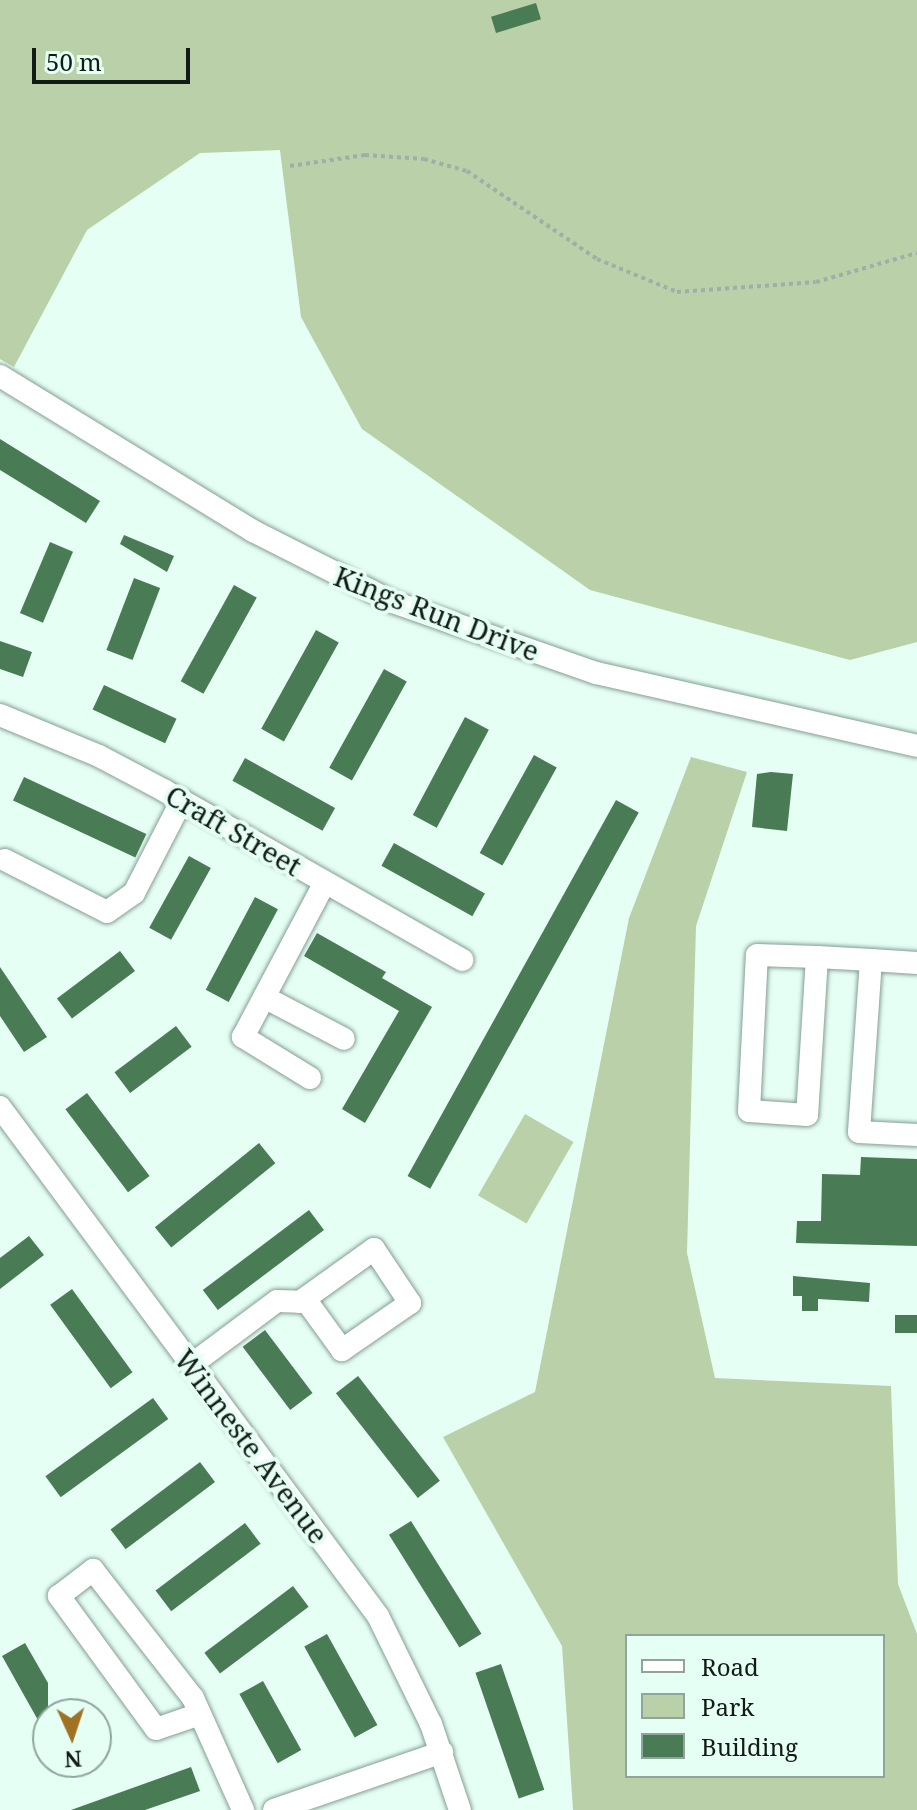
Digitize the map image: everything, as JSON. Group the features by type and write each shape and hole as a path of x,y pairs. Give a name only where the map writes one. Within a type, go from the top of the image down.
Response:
{"street":[{"name":"Kings Run Drive","path":"0,376 253,531 393,602 596,673 917,746"},
{"name":"Craft Street","path":"0,715 99,756 182,800 462,960"},
{"path":"5,860 107,912 134,893 182,800"},
{"path":"310,1078 243,1037 325,882"},
{"path":"817,957 807,1115 749,1111 757,955 817,957 917,963"},
{"path":"871,960 859,1132 917,1135"},
{"path":"264,997 344,1039"},
{"name":"Winneste Avenue","path":"0,1107 378,1616 442,1752 460,1810"},
{"path":"191,1365 277,1301 305,1299 374,1249 410,1303 342,1350 305,1299"},
{"path":"200,1714 156,1729 59,1596 93,1570 200,1714 243,1810"},
{"path":"274,1810 442,1752"}],"path":[{"path":"290,166 365,155 424,159 467,171 597,259 677,292 816,282 917,253"}],"green space":[{"path":"0,0 917,0 917,642 850,660 590,590 362,429 301,317 280,150 200,153 87,230 14,367 0,359"},
{"path":"691,757 747,772 696,926 687,1253 715,1378 891,1386 898,1584 917,1634 917,1810 573,1810 562,1646 443,1437 535,1392 629,918"},
{"path":"525,1114 573,1142 526,1223 478,1195"}],"building":[{"path":"536,3 541,19 496,33 491,17"},
{"path":"0,439 100,501 86,523 0,470"},
{"path":"124,535 174,556 167,572 120,544"},
{"path":"50,542 73,552 43,623 20,613"},
{"path":"134,578 160,588 133,660 106,650"},
{"path":"234,585 257,598 203,694 181,681"},
{"path":"316,630 339,643 284,741 261,729"},
{"path":"0,641 32,652 23,677 0,669"},
{"path":"384,669 407,682 352,780 329,768"},
{"path":"104,685 177,719 165,743 93,709"},
{"path":"465,717 489,730 437,828 413,815"},
{"path":"534,755 557,768 502,866 480,853"},
{"path":"245,758 335,808 322,831 232,781"},
{"path":"757,774 793,774 787,831 752,827"},
{"path":"24,777 146,834 135,858 13,801"},
{"path":"616,800 639,813 430,1189 408,1176"},
{"path":"394,843 485,893 472,916 381,866"},
{"path":"189,856 211,868 171,940 149,928"},
{"path":"255,897 278,909 229,1002 206,990"},
{"path":"317,933 386,972 382,978 432,1007 365,1123 342,1109 399,1011 304,956"},
{"path":"120,951 135,971 72,1019 57,999"},
{"path":"0,967 47,1037 24,1052 0,1016"},
{"path":"176,1026 192,1047 130,1093 115,1072"},
{"path":"87,1093 150,1176 128,1192 65,1109"},
{"path":"259,1143 275,1163 171,1248 155,1227"},
{"path":"861,1157 917,1159 917,1246 796,1243 797,1221 821,1221 822,1174 860,1175"},
{"path":"309,1210 324,1230 218,1310 203,1290"},
{"path":"29,1236 44,1255 0,1289 0,1258"},
{"path":"793,1276 870,1283 869,1302 818,1299 818,1311 802,1311 802,1296 793,1296"},
{"path":"72,1289 133,1372 111,1388 50,1305"},
{"path":"895,1315 917,1315 917,1333 895,1333"},
{"path":"265,1330 313,1393 290,1410 243,1347"},
{"path":"358,1376 440,1481 418,1498 336,1393"},
{"path":"153,1398 168,1419 61,1497 45,1476"},
{"path":"200,1462 215,1482 126,1549 111,1529"},
{"path":"411,1521 481,1634 459,1648 389,1535"},
{"path":"245,1523 261,1544 171,1611 156,1590"},
{"path":"293,1586 309,1607 220,1674 204,1653"},
{"path":"327,1634 377,1725 355,1738 304,1647"},
{"path":"25,1643 48,1683 48,1698 32,1698 32,1709 2,1656"},
{"path":"501,1664 544,1790 519,1799 475,1673"},
{"path":"263,1681 301,1750 278,1763 239,1694"},
{"path":"191,1767 200,1791 145,1810 71,1810"}]}
